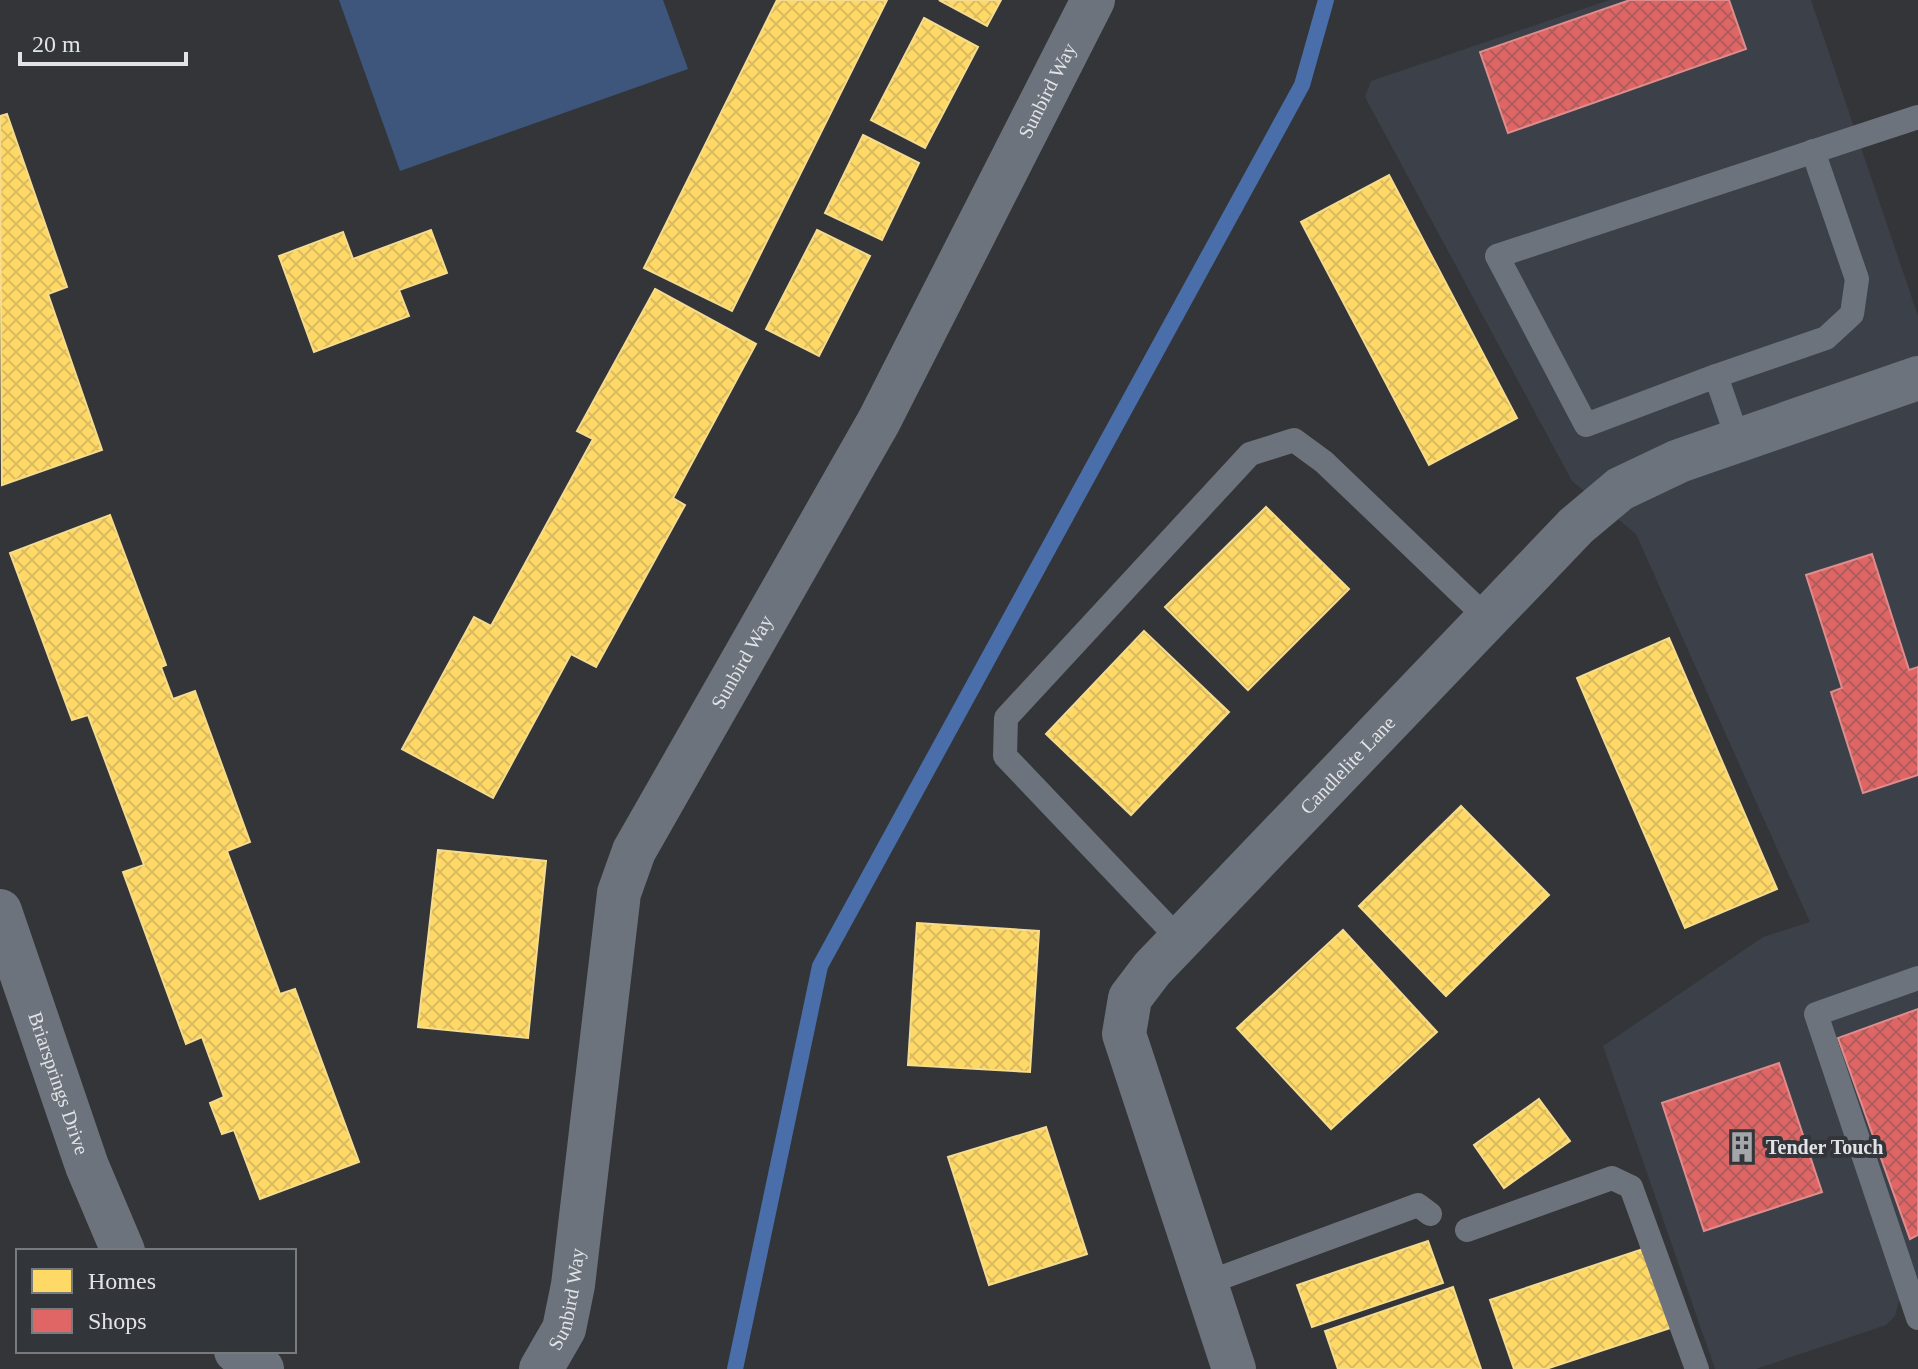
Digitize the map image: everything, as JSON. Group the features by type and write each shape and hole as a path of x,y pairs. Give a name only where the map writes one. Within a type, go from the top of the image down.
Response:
{"street":[{"name":"Sunbird Way","path":"541,1369 564,1329 573,1285 619,893 634,851 879,421 1093,0"},
{"name":"Candlelite Lane","path":"1234,1369 1124,1034 1130,998 1152,969 1487,618 1576,526 1620,489 1679,461 1918,378"},
{"name":"Briarsprings Drive","path":"0,911 87,1166 122,1249"},
{"path":"239,1353 262,1369"}],"lane":[{"path":"1813,151 1857,279 1852,314 1826,338 1586,425 1497,256 1813,151 1918,117"},
{"path":"1716,376 1738,440"},
{"path":"1181,941 1005,756 1006,718 1250,454 1294,440 1324,462 1487,618"},
{"path":"1918,978 1816,1014 1918,1318"},
{"path":"1467,1230 1612,1178 1631,1187 1697,1369"},
{"path":"1204,1284 1418,1205 1430,1214"}],"shaded area":[{"path":"339,0 663,0 688,69 400,171"},
{"path":"1609,0 1811,0 1918,316 1918,1294 1899,1301 1895,1316 1886,1325 1756,1369 1715,1369 1603,1046 1763,937 1810,922 1636,534 1572,481 1365,97 1371,81"}],"building: Homes":[{"path":"777,0 887,0 732,311 644,268"},
{"path":"939,0 1001,0 987,26"},
{"path":"924,18 978,47 925,148 871,120"},
{"path":"7,114 67,287 48,294 102,450 2,485 0,116"},
{"path":"863,135 919,163 882,240 825,213"},
{"path":"1389,175 1517,418 1429,465 1301,222"},
{"path":"431,230 447,273 399,290 409,316 314,352 279,256 343,232 353,259"},
{"path":"817,230 870,256 819,356 766,329"},
{"path":"655,289 756,344 673,498 685,505 596,667 571,654 493,798 402,749 474,617 491,626 593,439 577,431"},
{"path":"1266,507 1349,589 1248,690 1165,607"},
{"path":"110,515 166,665 161,667 173,699 195,691 250,842 227,851 280,994 295,989 359,1162 260,1199 234,1130 222,1134 210,1103 224,1097 202,1037 186,1044 123,872 144,865 88,715 72,720 10,553"},
{"path":"1144,631 1229,712 1131,815 1046,734"},
{"path":"1669,638 1777,889 1685,928 1577,678"},
{"path":"1461,806 1549,895 1446,996 1359,906"},
{"path":"438,850 546,861 528,1038 418,1027"},
{"path":"917,923 1039,931 1030,1072 908,1065"},
{"path":"1343,930 1437,1032 1331,1129 1237,1028"},
{"path":"1539,1099 1570,1141 1504,1188 1474,1145"},
{"path":"1046,1127 1087,1254 989,1285 948,1157"},
{"path":"1428,1241 1443,1283 1312,1327 1297,1285"},
{"path":"1643,1249 1670,1328 1546,1369 1514,1369 1490,1300"},
{"path":"1453,1287 1481,1369 1338,1369 1325,1331"}],"building: Shops":[{"path":"1630,0 1729,0 1746,49 1508,133 1480,52"},
{"path":"1872,554 1909,670 1918,667 1918,775 1863,793 1831,692 1842,688 1806,575"},
{"path":"1918,1009 1918,1235 1910,1239 1838,1038"},
{"name":"Tender Touch","path":"1779,1063 1822,1192 1704,1231 1662,1103"}],"waterway":[{"path":"735,1369 820,966 1302,85 1326,0"}],"place":[{"name":"Tender Touch","path":"1742,1147"}]}
